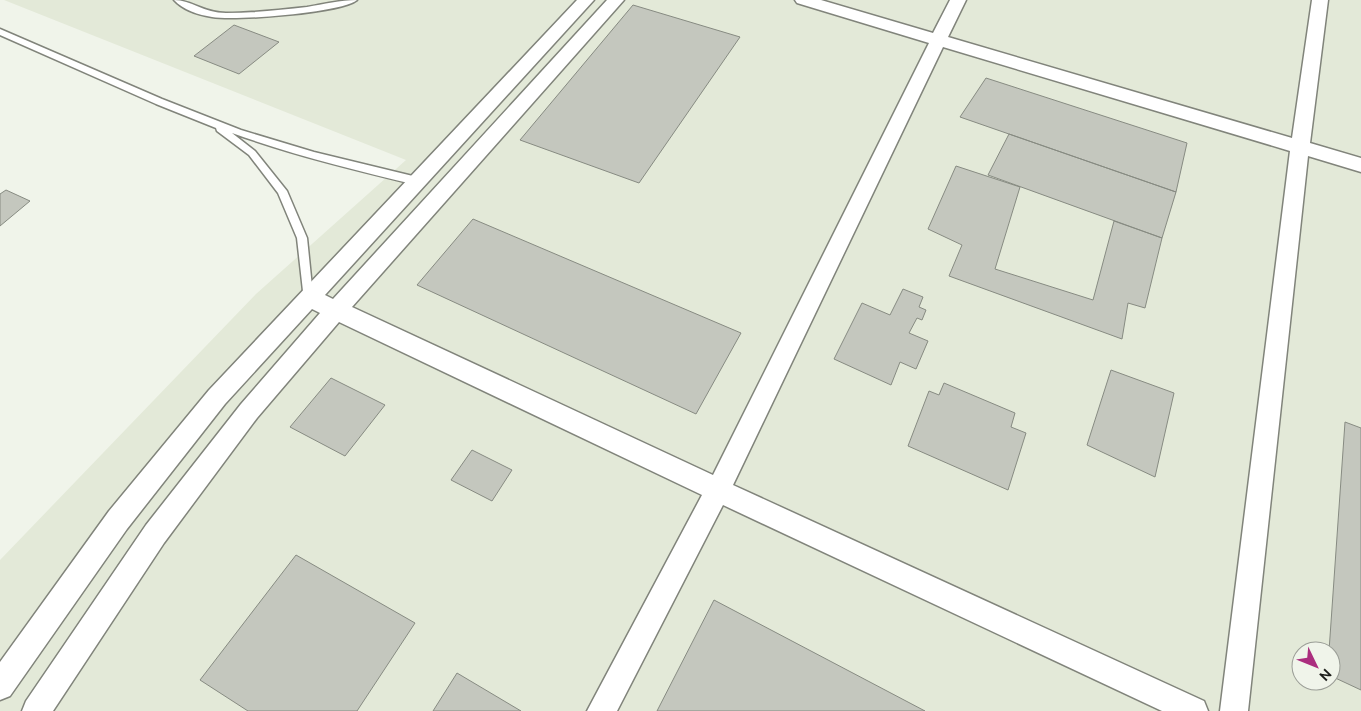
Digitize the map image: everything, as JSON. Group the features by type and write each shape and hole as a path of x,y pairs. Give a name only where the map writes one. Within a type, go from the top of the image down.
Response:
{"street":[{"path":"0,686 118,520 217,397 586,0"},
{"path":"36,711 155,534 249,410 336,310 616,0"},
{"path":"802,0 1361,165"},
{"path":"601,711 718,490 958,0"},
{"path":"1234,711 1300,147 1320,0"},
{"path":"417,181 446,188"},
{"path":"308,297 1194,711"}],"lane":[{"path":"178,0 194,10 224,15 325,7 353,0"},
{"path":"0,32 212,123 326,159 417,181"},
{"path":"212,123 252,153 282,191 302,238 308,297"}],"shaded area":[{"path":"4,0 1361,0 1361,711 0,711 0,560 256,294 406,160"}],"building":[{"path":"633,5 740,37 639,183 520,140"},
{"path":"234,25 279,42 239,74 194,56"},
{"path":"986,78 1187,143 1176,192 960,117"},
{"path":"1009,134 1176,192 1162,238 988,175"},
{"path":"956,166 1020,187 995,269 1093,300 1114,221 1162,238 1145,308 1128,303 1122,339 949,276 962,245 928,229"},
{"path":"6,190 30,201 0,226 0,194"},
{"path":"473,219 741,333 696,414 417,285"},
{"path":"903,289 923,297 919,307 926,310 922,320 917,318 909,333 928,341 916,369 900,362 891,385 834,359 862,303 890,315"},
{"path":"1111,370 1174,393 1155,477 1087,445"},
{"path":"331,378 385,405 345,456 290,427"},
{"path":"944,383 1015,413 1011,427 1026,433 1008,490 908,446 929,391 939,395"},
{"path":"1345,422 1361,428 1361,690 1341,681 1341,641 1330,641"},
{"path":"472,450 512,470 492,501 451,480"},
{"path":"296,555 415,623 357,711 248,711 200,680"},
{"path":"714,600 925,711 657,711"},
{"path":"457,673 521,711 433,711"}]}
